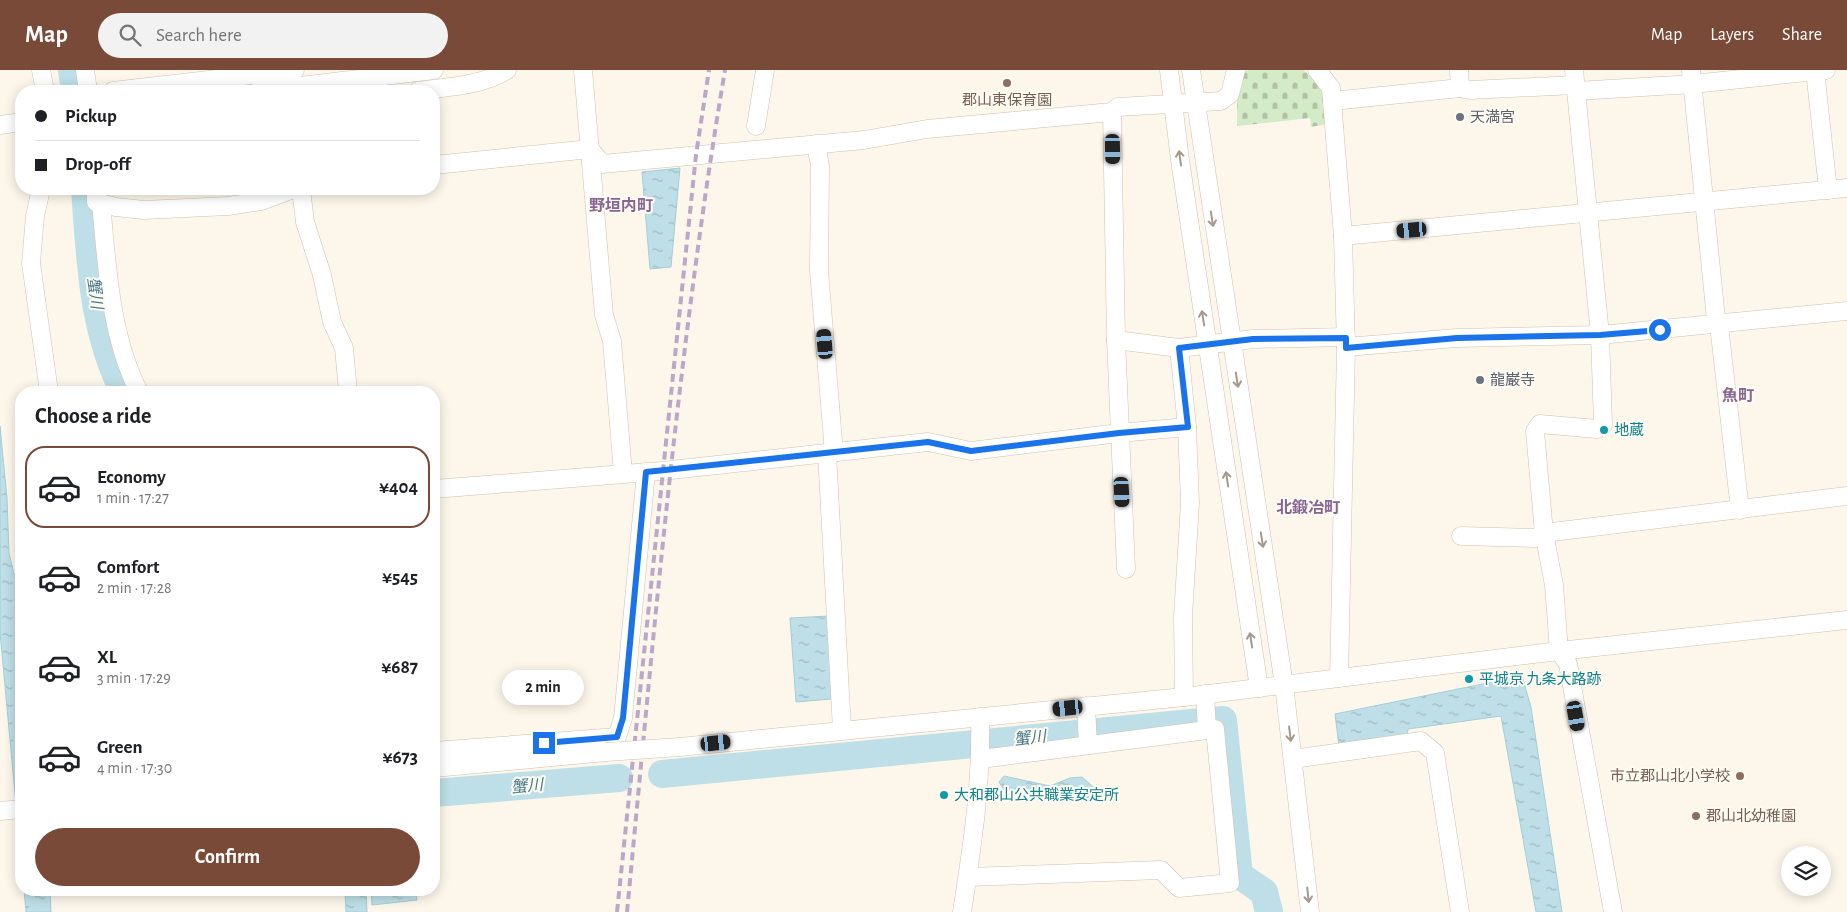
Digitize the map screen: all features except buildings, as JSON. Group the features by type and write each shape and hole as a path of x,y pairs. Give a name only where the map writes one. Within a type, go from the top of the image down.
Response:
{"street":[{"path":"41,70 44,85"},
{"path":"85,70 87,85"},
{"path":"308,85 434,70"},
{"path":"440,88 465,85 507,70"},
{"path":"583,70 604,315 612,341 623,473"},
{"path":"756,126 765,70"},
{"path":"1169,70 1172,103 1207,344 1259,688"},
{"path":"1191,70 1194,102 1284,685 1310,912"},
{"path":"590,149 602,164 864,140 927,129 1112,112 1118,107 1221,101 1230,94 1236,70"},
{"path":"1317,70 1331,88 1343,236 1346,342 1339,678"},
{"path":"1459,70 1460,88"},
{"path":"1332,101 1460,88 1470,90 1575,82 1819,70 1828,190"},
{"path":"167,85 284,72"},
{"path":"1692,77 1716,319 1719,325 1740,510"},
{"path":"1575,82 1600,335 1603,425 1598,429 1540,424 1535,431 1544,532 1554,585 1559,651 1568,664 1612,912"},
{"path":"1112,112 1116,340 1126,569"},
{"path":"0,125 15,123"},
{"path":"816,144 820,166 819,272 831,453 842,730"},
{"path":"440,164 590,149"},
{"path":"1343,236 1589,211 1847,188"},
{"path":"40,195 35,216 31,263 48,386"},
{"path":"98,196 116,207 144,210 228,206 261,201 277,195"},
{"path":"302,195 305,222 322,275 332,322 344,348 347,386"},
{"path":"98,196 108,276 120,340 137,386"},
{"path":"1116,340 1179,348 1253,339 1346,342 1600,335 1719,325 1847,311"},
{"path":"1179,348 1188,427 1190,503 1183,616 1184,697"},
{"path":"440,488 646,472 928,442 971,451 1119,433 1188,427"},
{"path":"440,752 617,737 623,718 646,472"},
{"path":"1461,536 1535,538 1544,532 1847,496"},
{"path":"440,767 680,747 1184,697 1559,651 1847,620"},
{"path":"1205,694 1207,730"},
{"path":"1086,706 1088,745"},
{"path":"962,912 968,877 981,759 980,717"},
{"path":"968,877 1161,870 1179,888 1230,883 1215,729 981,759"},
{"path":"1293,759 1421,741 1436,753 1460,912"},
{"path":"0,811 15,810"}],"green space":[{"path":"1248,70 1304,70 1323,89 1327,124 1311,127 1310,118 1237,126 1237,79"}],"water":[{"path":"680,168 671,267 650,269 642,172"},
{"path":"0,426 7,498 9,553 15,575 15,794 0,632"},
{"path":"829,616 832,699 796,702 790,618"},
{"path":"1522,676 1531,707 1562,912 1536,912 1501,716 1408,729 1407,737 1339,746 1335,714"},
{"path":"1004,776 1050,786 1070,778 1082,777 1107,799 1104,802 1098,802 1074,795 1061,801 1058,796 1025,788 1004,790 999,782"},
{"path":"25,896 50,896 51,912 26,912"},
{"path":"345,896 366,896 367,912 346,912"},
{"path":"371,896 416,896 417,900 372,905"}],"waterway":[{"name":"蟹川","path":"72,70 74,85"},
{"name":"蟹川","path":"85,195 94,293 105,343 121,386"},
{"name":"蟹川","path":"662,774 1223,720 1239,875 1264,892 1269,912"},
{"name":"蟹川","path":"440,793 619,778"}],"railway":[{"path":"617,912 696,155 709,70"},
{"path":"627,912 657,596 680,385 708,175 725,70"}],"place":[{"name":"郡山東保育園","path":"1007,83"},
{"name":"天満宮","path":"1460,117"},
{"name":"龍巌寺","path":"1480,380"},
{"name":"地蔵","path":"1604,430"},
{"name":"平城京 九条大路跡","path":"1469,679"},
{"name":"市立郡山北小学校","path":"1740,776"},
{"name":"大和郡山公共職業安定所","path":"944,795"},
{"name":"郡山北幼稚園","path":"1696,816"}],"district":[{"name":"野垣内町","path":"621,206"},
{"name":"魚町","path":"1738,396"},
{"name":"北鍛冶町","path":"1308,508"}],"route":[{"path":"544,743 617,737 623,718 646,472 928,442 971,451 1119,433 1188,427 1184,376 1179,348 1253,339 1346,338 1346,348 1457,338 1600,335 1660,330"}]}
